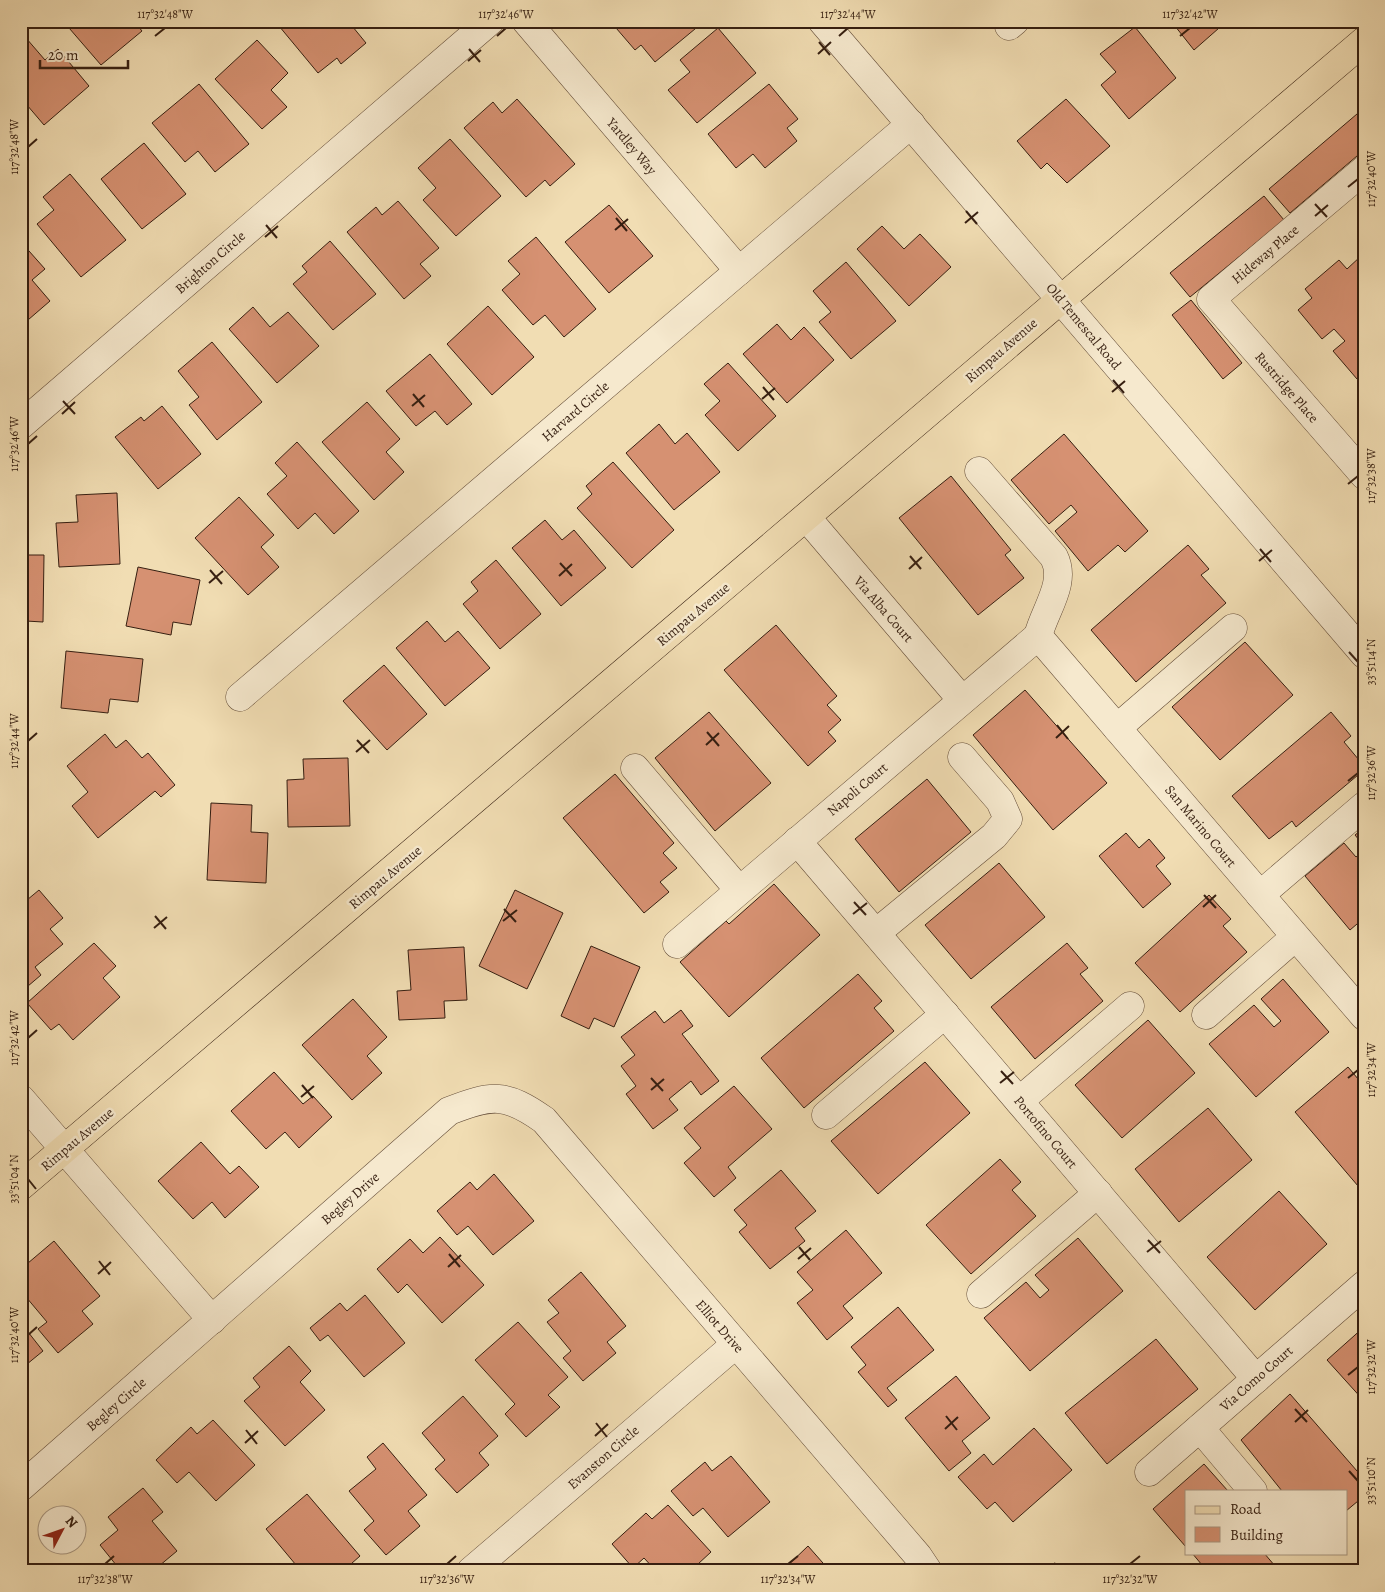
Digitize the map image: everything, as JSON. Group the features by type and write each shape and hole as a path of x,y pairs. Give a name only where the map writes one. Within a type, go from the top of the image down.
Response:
{"main road":[{"name":"Rimpau Avenue","path":"21,1186 1364,40"}],"street":[{"name":"Brighton Circle","path":"21,425 490,21"},
{"name":"Yardley Way","path":"526,21 739,271"},
{"name":"Old Temescal Road","path":"822,21 1364,654"},
{"name":"Harvard Circle","path":"240,697 911,124"},
{"name":"Hideway Place","path":"1211,299 1364,170"},
{"name":"Rustridge Place","path":"1211,299 1364,475"},
{"path":"979,471 1054,557 1060,568 1058,584 1038,636"},
{"name":"Via Alba Court","path":"806,518 962,700"},
{"path":"1118,728 1233,628"},
{"name":"Napoli Court","path":"677,944 1038,636"},
{"name":"San Marino Court","path":"1038,636 1364,1016"},
{"path":"876,933 994,836 1008,819 1000,801 962,757"},
{"path":"635,768 739,890"},
{"path":"1260,895 1364,806"},
{"name":"Portofino Court","path":"797,841 1256,1379"},
{"path":"1206,1015 1295,936"},
{"path":"1019,1101 1130,1006"},
{"path":"826,1115 945,1014"},
{"name":"Begley Drive","path":"212,1320 449,1111 475,1100 500,1097"},
{"name":"Elliot Drive","path":"500,1097 525,1106 544,1120 918,1556 928,1571"},
{"path":"21,1099 212,1320"},
{"path":"981,1294 1098,1193"},
{"name":"Via Como Court","path":"1149,1472 1364,1284"},
{"name":"Begley Circle","path":"21,1487 212,1320"},
{"name":"Evanston Circle","path":"471,1571 736,1344"},
{"path":"1200,1428 1252,1490"}],"building":[{"path":"63,21 134,21 142,31 101,65"},
{"path":"286,21 348,21 366,43 341,64 337,58 318,73 279,26"},
{"path":"610,21 699,21 701,24 655,62 641,45 635,50"},
{"path":"1171,21 1227,21 1194,50"},
{"path":"1135,27 1176,78 1129,119 1101,85 1116,72 1100,54"},
{"path":"718,28 756,73 697,123 668,90 690,72 680,60"},
{"path":"26,38 45,60 58,49 89,86 44,125 21,98 21,43"},
{"path":"257,40 288,73 271,90 287,107 262,129 215,79"},
{"path":"199,84 249,144 215,172 198,151 185,162 152,123"},
{"path":"769,84 798,119 787,128 797,141 765,168 753,154 736,168 708,134"},
{"path":"517,99 575,164 550,186 545,180 526,197 464,128 493,102 502,113"},
{"path":"1066,99 1110,146 1067,183 1047,163 1041,169 1017,141"},
{"path":"1364,108 1364,150 1290,213 1269,189"},
{"path":"450,139 501,196 456,236 423,200 436,188 418,168"},
{"path":"144,143 186,194 142,229 101,179"},
{"path":"70,174 126,240 81,277 37,224 54,210 43,197"},
{"path":"1264,196 1284,220 1190,297 1170,273"},
{"path":"398,201 439,248 420,264 431,276 404,299 347,232 376,207 382,215"},
{"path":"609,205 653,256 609,293 565,242"},
{"path":"882,226 904,249 920,234 951,267 909,306 857,249"},
{"path":"536,237 596,309 564,337 545,315 533,325 502,290 520,274 508,261"},
{"path":"330,241 376,294 333,330 293,284 307,272 302,266"},
{"path":"21,242 45,269 32,280 50,301 21,326"},
{"path":"1361,256 1364,260 1364,373 1357,379 1333,351 1345,341 1334,329 1322,339 1298,310 1312,298 1305,289 1339,260 1347,269"},
{"path":"846,262 896,321 851,359 819,322 831,312 813,291"},
{"path":"1191,300 1242,363 1223,379 1172,315"},
{"path":"488,306 534,357 492,395 447,344"},
{"path":"253,307 270,327 288,312 319,346 277,383 229,329"},
{"path":"777,324 791,340 804,327 834,360 787,403 743,354"},
{"path":"212,342 262,402 217,440 189,405 199,397 178,371"},
{"path":"430,354 472,404 447,425 435,411 416,426 386,391"},
{"path":"728,363 776,416 738,451 705,415 720,401 704,384"},
{"path":"367,402 400,439 386,452 404,472 374,500 322,442"},
{"path":"162,406 201,454 158,489 115,437 141,417 144,421"},
{"path":"659,424 675,444 687,433 720,472 674,510 626,453"},
{"path":"1064,434 1148,531 1125,552 1118,545 1088,571 1055,531 1077,512 1071,505 1049,524 1011,480"},
{"path":"297,442 359,511 334,534 315,513 298,529 267,494 287,476 275,463"},
{"path":"613,462 674,530 632,568 577,508 592,494 586,486"},
{"path":"951,476 1011,550 1005,555 1024,578 978,615 899,518"},
{"path":"117,493 120,564 59,567 56,523 78,522 76,495"},
{"path":"239,497 274,535 261,547 279,567 248,595 195,538"},
{"path":"545,520 562,540 574,530 606,568 561,606 512,548"},
{"path":"21,532 28,532 28,555 44,555 43,622 26,621 26,601 21,601"},
{"path":"1188,545 1209,569 1201,575 1226,603 1136,682 1091,630"},
{"path":"496,560 541,614 500,649 463,604 478,591 471,582"},
{"path":"138,567 200,580 191,625 173,622 171,635 126,626"},
{"path":"427,621 445,642 458,631 490,668 445,706 396,648"},
{"path":"776,625 837,696 827,705 841,720 828,732 836,741 808,766 724,670"},
{"path":"1245,642 1293,695 1220,760 1172,707"},
{"path":"66,651 143,659 138,702 110,699 108,713 61,708"},
{"path":"384,665 427,714 387,750 343,701"},
{"path":"1025,690 1107,783 1053,830 973,735"},
{"path":"709,712 771,783 715,831 655,758"},
{"path":"1331,712 1351,736 1344,742 1364,766 1364,770 1296,827 1292,821 1269,839 1232,796"},
{"path":"105,734 116,748 126,740 142,758 148,753 175,785 161,797 155,791 98,838 72,806 88,792 67,766"},
{"path":"348,758 350,826 288,827 287,780 304,779 303,759"},
{"path":"615,774 674,843 663,853 677,868 660,882 669,892 644,913 563,818"},
{"path":"927,779 971,832 899,892 855,839"},
{"path":"211,803 252,805 251,832 268,833 266,883 207,880"},
{"path":"1364,828 1364,846 1355,835"},
{"path":"1126,833 1139,848 1149,839 1165,858 1156,866 1171,884 1143,908 1099,856"},
{"path":"1344,843 1356,857 1364,850 1364,918 1350,930 1305,876"},
{"path":"999,863 1045,917 971,979 925,925"},
{"path":"774,884 820,935 729,1017 680,962 726,921 729,924"},
{"path":"39,890 63,918 50,929 63,944 35,967 41,975 21,992 21,905"},
{"path":"515,890 563,913 527,989 479,966"},
{"path":"1209,895 1231,919 1223,926 1247,952 1180,1012 1135,963"},
{"path":"94,943 116,966 103,978 120,997 73,1040 59,1024 51,1030 27,1003"},
{"path":"1067,943 1088,968 1080,974 1103,1001 1035,1059 991,1007"},
{"path":"591,946 640,967 614,1027 594,1018 589,1029 561,1016"},
{"path":"464,947 467,1000 444,1001 445,1018 399,1020 397,991 411,990 408,950"},
{"path":"858,974 882,1001 874,1008 894,1031 804,1108 761,1058"},
{"path":"1283,979 1329,1032 1256,1097 1209,1044 1254,1005 1274,1027 1281,1021 1261,999"},
{"path":"353,999 387,1037 367,1056 382,1073 352,1100 302,1045"},
{"path":"681,1010 693,1026 682,1034 719,1081 701,1095 691,1081 669,1099 678,1110 653,1129 626,1094 636,1086 621,1066 635,1055 621,1037 655,1011 664,1023"},
{"path":"1148,1020 1195,1073 1122,1138 1075,1085"},
{"path":"925,1062 970,1113 878,1194 831,1141"},
{"path":"1348,1067 1364,1086 1364,1193 1295,1112"},
{"path":"274,1072 303,1104 313,1096 332,1117 299,1148 285,1132 266,1149 231,1111"},
{"path":"734,1086 772,1129 728,1167 736,1178 714,1197 684,1163 701,1148 684,1128"},
{"path":"1208,1108 1252,1160 1179,1222 1135,1169"},
{"path":"201,1142 230,1174 239,1166 259,1187 225,1218 212,1202 193,1219 158,1181"},
{"path":"1000,1159 1021,1182 1012,1190 1036,1216 971,1274 926,1225"},
{"path":"781,1170 816,1211 795,1228 805,1241 770,1269 739,1232 747,1225 734,1210"},
{"path":"494,1174 534,1221 493,1255 468,1226 457,1235 437,1211 470,1182 477,1190"},
{"path":"1279,1191 1327,1244 1255,1310 1207,1257"},
{"path":"846,1230 882,1273 843,1306 853,1318 827,1340 797,1303 813,1290 797,1272"},
{"path":"440,1237 484,1285 442,1323 407,1284 398,1293 377,1269 410,1239 423,1253"},
{"path":"1078,1238 1123,1291 1030,1371 984,1318 1026,1282 1040,1298 1049,1290 1035,1275"},
{"path":"54,1241 100,1296 82,1311 93,1324 58,1353 38,1329 47,1322 21,1291 21,1269"},
{"path":"581,1272 626,1326 607,1342 616,1353 583,1381 563,1358 571,1351 547,1322 559,1313 548,1300"},
{"path":"365,1295 405,1343 364,1377 328,1335 320,1341 310,1328 340,1303 347,1311"},
{"path":"898,1307 934,1350 887,1388 897,1400 888,1407 858,1372 866,1365 851,1347"},
{"path":"518,1322 568,1377 548,1395 560,1407 526,1437 505,1414 515,1404 475,1360"},
{"path":"21,1323 43,1351 21,1369"},
{"path":"1364,1327 1364,1401 1327,1360"},
{"path":"1156,1339 1198,1389 1107,1464 1065,1413"},
{"path":"289,1346 311,1371 300,1382 325,1410 285,1446 244,1401 260,1387 253,1378"},
{"path":"956,1376 990,1418 962,1441 971,1453 949,1471 905,1418"},
{"path":"1290,1394 1364,1479 1364,1496 1348,1509 1348,1490 1281,1490 1241,1440"},
{"path":"463,1396 498,1436 479,1453 489,1465 457,1493 435,1469 445,1460 422,1433"},
{"path":"213,1420 255,1465 216,1501 189,1472 177,1483 156,1460 191,1427 197,1434"},
{"path":"1034,1428 1072,1470 1013,1522 995,1502 987,1509 958,1477 984,1454 993,1465"},
{"path":"383,1443 427,1495 408,1511 420,1526 386,1555 364,1530 374,1521 349,1491 376,1469 367,1457"},
{"path":"731,1456 770,1502 728,1537 703,1508 693,1516 671,1491 705,1462 712,1471"},
{"path":"1204,1464 1227,1490 1185,1490 1185,1546 1153,1509"},
{"path":"143,1488 163,1512 152,1521 177,1551 153,1571 121,1571 100,1545 118,1530 108,1517"},
{"path":"307,1494 360,1556 343,1571 301,1571 266,1529"},
{"path":"668,1505 711,1552 698,1564 705,1571 656,1571 644,1558 633,1568 612,1544 646,1513 652,1519"},
{"path":"808,1546 830,1571 782,1571"},
{"path":"1193,1554 1265,1554 1275,1566 1269,1571 1207,1571"},
{"path":"1054,1563 1085,1571 1052,1571"}]}
